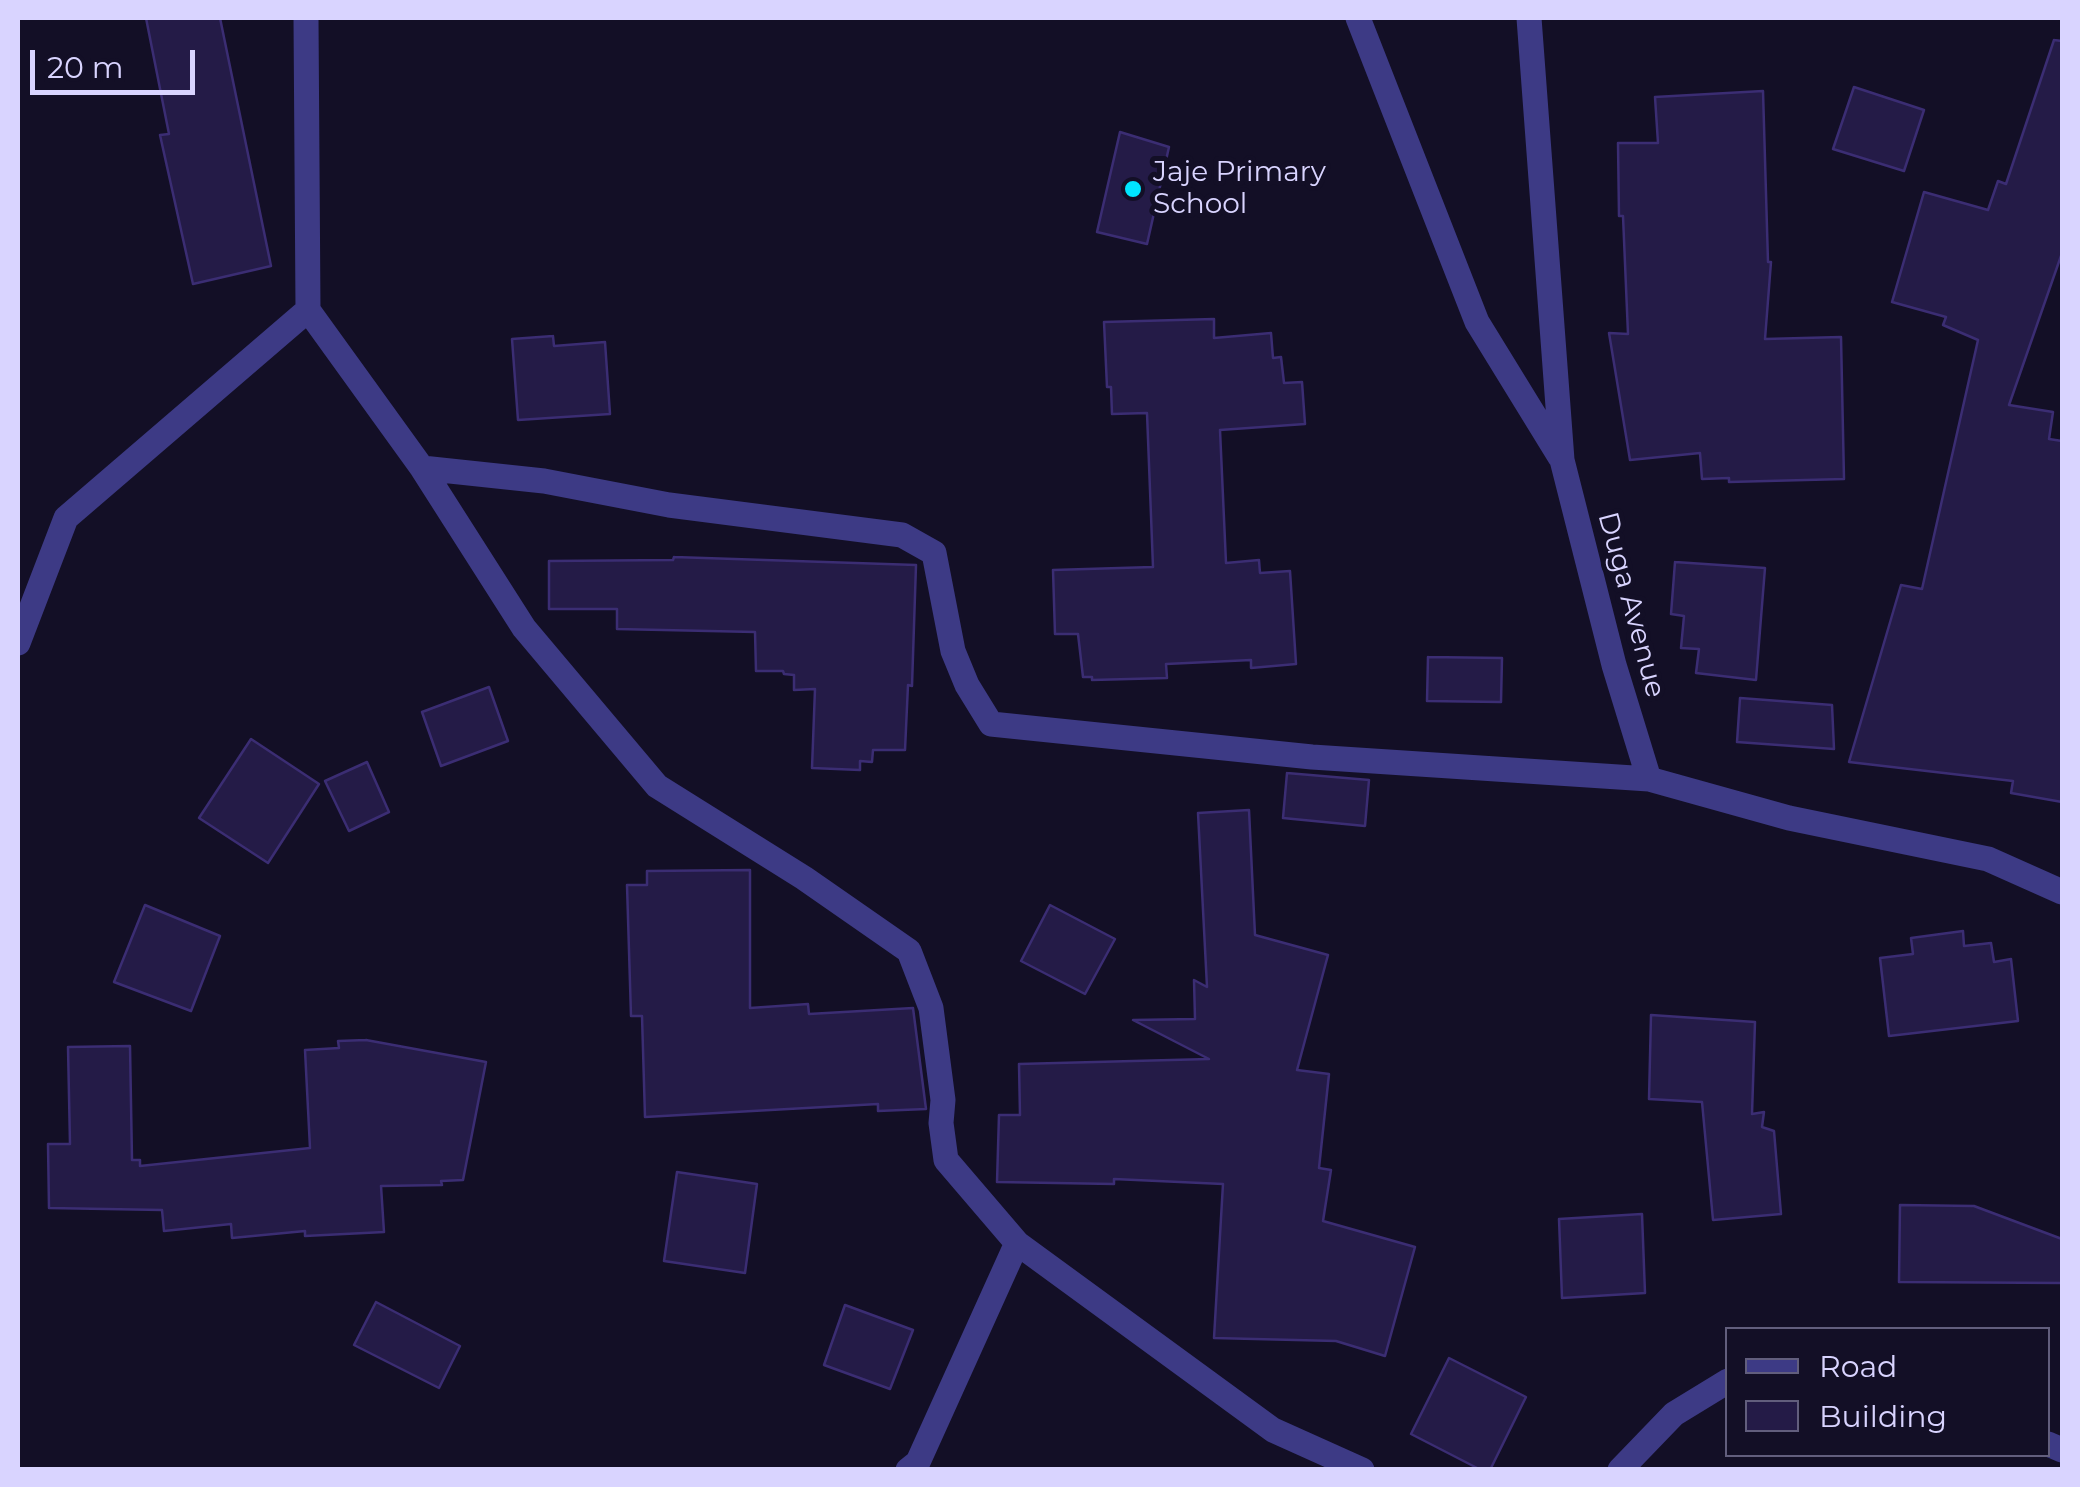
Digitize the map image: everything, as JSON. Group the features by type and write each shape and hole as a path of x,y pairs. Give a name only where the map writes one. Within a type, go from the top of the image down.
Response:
{"street":[{"path":"306,18 308,310 422,468 524,628 658,786 909,950 931,1008 946,1160 1017,1243 1273,1430 1362,1470"},
{"path":"1358,18 1477,322 1562,460"},
{"name":"Duga Avenue","path":"1529,18 1562,460 1614,665 1649,779"},
{"path":"18,644 66,518 308,310"},
{"path":"422,468 544,481 669,505 902,535 934,554 953,651 967,685 991,724 1312,757 1649,779 1789,818 1988,859 2062,892"},
{"path":"908,1470 918,1462 1017,1243"},
{"path":"1620,1470 1674,1414 1725,1383"}],"building":[{"path":"146,18 220,18 271,266 193,284 160,135 169,134"},
{"path":"2054,40 2062,41 2062,253 2009,405 2053,412 2049,439 2062,441 2062,802 2011,793 2013,781 1849,762 1901,585 1922,589 1978,340 1943,325 1946,317 1892,302 1924,192 1988,210 1998,181 2006,184"},
{"path":"1854,87 1924,110 1904,171 1833,149"},
{"path":"1763,91 1771,262 1765,339 1841,337 1844,479 1702,479 1700,453 1630,460 1609,333 1628,334 1618,143 1658,143 1655,97"},
{"name":"Jaje Primary School","path":"1120,132 1169,147 1147,244 1097,232"},
{"path":"1214,319 1214,338 1271,333 1273,358 1281,357 1284,383 1302,382 1305,424 1220,430 1226,563 1259,560 1260,573 1290,571 1296,664 1251,668 1251,660 1166,664 1167,678 1083,677 1078,634 1055,634 1053,570 1153,567 1147,413 1112,414 1104,322"},
{"path":"553,336 554,346 605,342 610,414 518,420 512,339"},
{"path":"674,557 916,565 912,686 908,685 905,750 873,750 872,762 860,761 860,770 812,768 815,689 794,690 794,675 783,671 756,671 755,632 617,629 617,609 549,609 549,561"},
{"path":"1675,562 1765,568 1756,680 1696,673 1699,649 1681,648 1684,616 1671,614"},
{"path":"1428,657 1502,658 1501,702 1427,701"},
{"path":"489,687 508,741 441,766 422,712"},
{"path":"1740,698 1832,705 1834,749 1737,742"},
{"path":"251,739 319,784 268,863 199,818"},
{"path":"367,762 389,812 349,831 325,781"},
{"path":"1287,773 1369,780 1365,826 1283,818"},
{"path":"1249,810 1255,935 1328,955 1297,1070 1329,1074 1319,1168 1331,1170 1323,1221 1415,1247 1385,1356 1336,1341 1214,1338 1223,1184 1114,1179 1114,1184 997,1182 999,1115 1020,1115 1019,1064 1209,1059 1133,1020 1195,1019 1194,980 1207,987 1198,813"},
{"path":"750,870 750,1008 808,1004 809,1014 913,1008 926,1109 878,1111 878,1104 645,1117 642,1016 631,1016 627,885 647,885 647,871"},
{"path":"145,905 220,936 191,1011 114,982"},
{"path":"1050,905 1115,939 1085,994 1021,961"},
{"path":"1963,931 1964,946 1991,943 1994,962 2011,959 2018,1021 1889,1036 1880,958 1913,954 1911,938"},
{"path":"1651,1015 1755,1022 1752,1114 1764,1112 1762,1127 1774,1131 1781,1214 1713,1220 1702,1102 1649,1099"},
{"path":"366,1040 486,1062 463,1180 441,1181 442,1185 381,1186 384,1232 305,1236 305,1231 232,1238 231,1224 164,1231 162,1210 49,1208 48,1144 70,1144 68,1047 130,1046 132,1160 140,1160 140,1166 310,1148 305,1050 339,1048 338,1041"},
{"path":"677,1172 757,1184 745,1273 664,1261"},
{"path":"1900,1205 1974,1206 2062,1239 2062,1283 1899,1282"},
{"path":"1642,1214 1645,1293 1562,1298 1559,1219"},
{"path":"376,1302 460,1346 439,1388 354,1345"},
{"path":"845,1305 913,1330 890,1389 824,1365"},
{"path":"1449,1358 1526,1397 1490,1470 1481,1470 1411,1434"}],"place":[{"name":"Jaje Primary School","path":"1133,189"}]}
